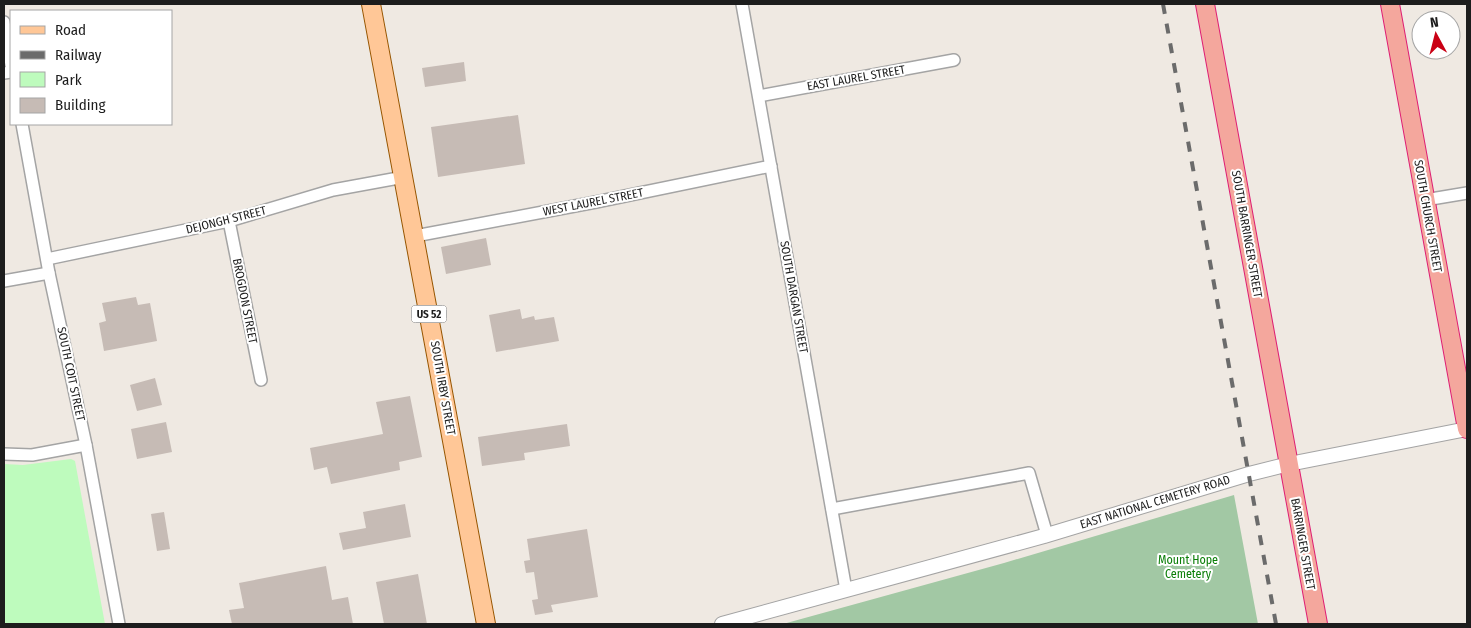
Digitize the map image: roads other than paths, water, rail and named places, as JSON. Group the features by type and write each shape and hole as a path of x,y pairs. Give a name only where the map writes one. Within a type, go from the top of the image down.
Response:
{"highway":[{"name":"SOUTH BARRINGER STREET","path":"1205,4 1289,464"},
{"name":"SOUTH CHURCH STREET","path":"1390,4 1467,429"},
{"name":"BARRINGER STREET","path":"1289,464 1318,624"}],"main road":[{"name":"SOUTH IRBY STREET","path":"371,4 486,624"}],"street":[{"name":"SOUTH DARGAN STREET","path":"742,4 846,590"},
{"path":"4,22 10,59"},
{"name":"EAST LAUREL STREET","path":"758,96 954,60"},
{"name":"SOUTH COIT STREET","path":"22,125 49,273 86,446 119,624"},
{"name":"WEST LAUREL STREET","path":"415,236 596,202 771,166"},
{"name":"DEJONGH STREET","path":"47,260 229,221 333,190 404,177"},
{"path":"1425,200 1467,193"},
{"name":"BROGDON STREET","path":"229,221 261,380"},
{"path":"4,281 49,273"},
{"name":"EAST NATIONAL CEMETERY ROAD","path":"722,624 1047,535 1249,474 1289,464 1467,429"},
{"path":"4,454 32,455 86,446"},
{"path":"832,509 1029,473 1047,535"}],"railway":[{"path":"1163,4 1276,624"}],"park label":[{"name":"Mount Hope Cemetery","path":"1188,567"}]}
